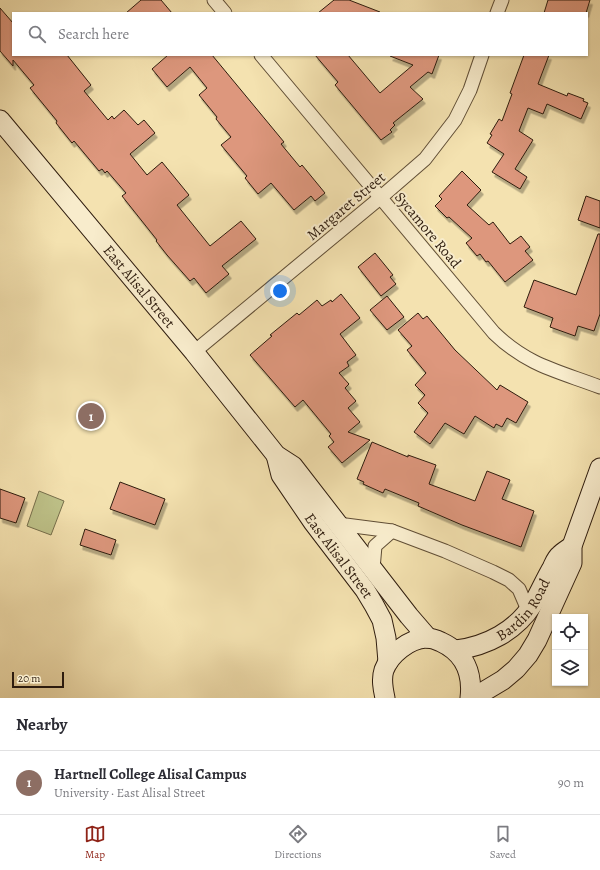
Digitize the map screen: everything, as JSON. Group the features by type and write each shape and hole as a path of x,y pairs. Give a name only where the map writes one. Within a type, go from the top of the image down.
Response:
{"street":[{"path":"214,0 224,12"},
{"path":"497,12 502,0"},
{"name":"Sycamore Road","path":"261,56 494,333 505,344 522,356 541,366 600,387"},
{"name":"Margaret Street","path":"194,352 425,159 446,132 462,107 482,56"},
{"name":"East Alisal Street","path":"0,120 194,352 276,455 293,466 409,616 428,638"},
{"name":"East Alisal Street","path":"276,455 281,475 313,522 374,605 383,626 386,638 388,662"},
{"name":"Bardin Road","path":"473,698 503,680 516,669 528,655 537,640 572,563 572,546 600,468"},
{"path":"338,524 392,531 445,551 492,572 509,580 519,589 528,610"},
{"path":"373,569 375,546 392,531"},
{"name":"Bardin Road","path":"456,650 466,649 495,638 508,631 528,610 559,556 572,546"},
{"path":"385,698 383,679 384,671 388,662 402,648 418,639 428,638 456,650 467,667 471,680 470,698"}],"green space":[{"path":"39,491 64,501 51,535 27,526"}],"building":[{"path":"141,0 161,0 171,12 127,12"},
{"path":"334,0 349,0 380,12 319,12"},
{"path":"548,0 590,0 586,12 544,12"},
{"path":"0,8 12,22 12,56 68,56 91,85 84,91 108,120 112,116 114,119 124,110 138,125 144,120 155,133 130,154 147,175 162,162 189,195 177,205 210,246 241,221 256,239 222,266 229,274 206,293 194,278 190,281 167,255 122,196 126,193 107,171 105,173 102,169 99,171 74,141 72,143 56,123 57,121 30,88 34,85 13,60 13,66 0,51"},
{"path":"167,56 213,56 284,142 281,144 300,167 302,165 325,193 315,201 311,196 294,210 271,183 258,194 245,178 247,176 221,145 231,137 199,95 207,88 190,67 167,87 152,69"},
{"path":"316,56 349,56 380,93 413,65 390,56 439,56 432,74 428,72 410,87 423,99 393,123 395,125 390,130 392,132 381,140 335,85 338,82"},
{"path":"524,56 549,56 538,84 567,96 568,93 584,99 583,101 588,103 581,119 547,104 543,114 528,108 519,131 533,140 515,169 527,177 520,189 492,172 504,154 487,143 492,135 490,134 499,119 502,121 512,94 510,93"},
{"path":"462,171 481,190 467,205 489,225 493,222 510,244 521,236 530,247 525,251 533,260 505,282 488,261 486,262 480,254 477,256 466,243 472,238 449,217 447,218 435,206 442,199 439,196"},
{"path":"586,196 600,201 600,228 578,220"},
{"path":"598,234 600,234 600,314 594,331 578,326 575,336 550,327 553,318 524,307 534,280 576,295"},
{"path":"375,253 393,275 390,277 396,284 381,296 358,267"},
{"path":"341,294 360,318 340,334 356,355 347,362 349,366 339,373 349,384 345,388 356,401 348,408 360,422 348,432 370,440 342,463 328,447 334,442 329,436 331,434 303,400 295,407 250,355 272,336 270,335 297,313 299,315 317,300 322,306 331,300 332,302"},
{"path":"387,296 404,317 387,330 370,310"},
{"path":"418,313 423,319 427,316 455,350 497,390 500,385 528,402 516,423 507,418 502,427 496,424 494,428 475,416 464,434 445,423 430,444 414,432 428,413 418,403 425,395 415,385 426,373 407,350 412,346 398,330"},
{"path":"372,442 408,457 408,455 436,465 429,484 475,501 487,471 510,480 502,499 534,511 521,547 462,525 418,506 419,503 385,489 383,493 363,484 364,482 357,479"},
{"path":"120,482 165,499 155,525 110,509"},
{"path":"0,489 25,498 16,523 0,518"},
{"path":"85,529 116,540 111,555 80,545"}],"place":[{"name":"Hartnell College Alisal Campus","path":"91,416"}]}
